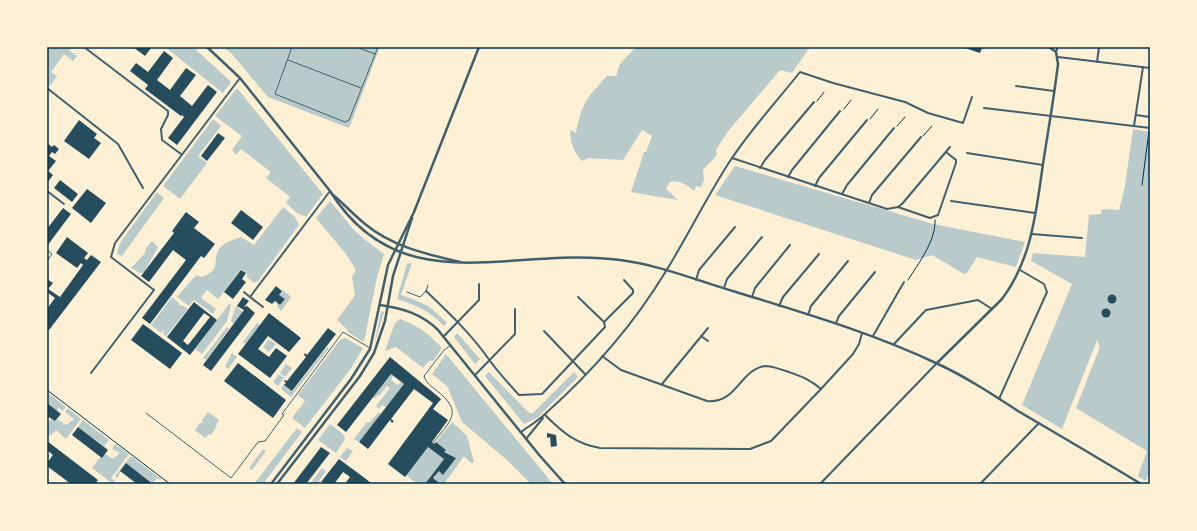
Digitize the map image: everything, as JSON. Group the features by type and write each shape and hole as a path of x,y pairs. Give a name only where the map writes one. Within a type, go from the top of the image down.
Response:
{"street":[{"path":"84,47 168,111 168,115 161,129 162,140 181,154"},
{"path":"208,47 240,78 331,192 344,211 361,229 395,251 426,261 463,263 583,257 621,260 724,288 873,336 937,363 1141,484"},
{"path":"271,484 351,379 370,349 385,277 398,244 414,212 479,47"},
{"path":"820,484 937,363 992,310 1010,288 1020,270 1032,234 1051,116 1058,57 1056,52 1049,47"},
{"path":"1056,52 1058,47"},
{"path":"1097,62 1099,47"},
{"path":"1058,57 1150,68"},
{"path":"1134,126 1143,67"},
{"path":"526,439 545,415 586,374 629,324 666,271 732,158 800,72 833,83 905,102 928,113 963,123 972,97"},
{"path":"91,373 154,290 111,257 115,243 240,78"},
{"path":"1016,86 1054,91"},
{"path":"47,88 118,144 143,188"},
{"path":"760,168 814,102"},
{"path":"984,108 1149,128"},
{"path":"788,177 840,111"},
{"path":"1136,115 1150,117"},
{"path":"815,186 819,178 867,120"},
{"path":"842,194 847,185 894,128"},
{"path":"868,203 872,194 920,137"},
{"path":"898,207 950,147"},
{"path":"732,158 887,209 898,207 934,218 938,215 956,163 956,160 946,152"},
{"path":"967,154 1043,165"},
{"path":"47,191 64,204"},
{"path":"331,192 365,224 398,244 425,255 463,263"},
{"path":"250,297 331,192"},
{"path":"952,201 1036,213"},
{"path":"277,484 368,363 380,338 391,284 414,212"},
{"path":"696,280 699,270 735,227"},
{"path":"1032,234 1082,238"},
{"path":"724,288 727,279 762,237"},
{"path":"752,297 755,288 790,245"},
{"path":"779,306 783,297 819,254"},
{"path":"808,315 811,306 848,262"},
{"path":"999,399 1047,292 1044,284 1020,270"},
{"path":"836,324 839,316 875,272"},
{"path":"426,291 457,322 519,395 542,394 604,327 604,322 633,293 634,290 624,280"},
{"path":"873,336 904,282"},
{"path":"444,336 479,300 479,284"},
{"path":"244,292 264,307"},
{"path":"578,296 604,322"},
{"path":"894,344 926,310 978,300 992,310"},
{"path":"380,304 403,309 423,318 444,336 526,439 565,484"},
{"path":"474,375 515,334 515,309"},
{"path":"662,384 708,328"},
{"path":"544,331 586,374"},
{"path":"545,415 571,438 581,443 600,448 750,449 770,441 821,389 853,354 859,344 862,333"},
{"path":"701,336 708,341"},
{"path":"602,356 621,370 707,401 714,402 727,398 753,371 766,366 806,377 821,389"},
{"path":"521,432 545,415"},
{"path":"980,484 1040,423"}],"lane":[{"path":"292,47 275,94 345,122 349,120 378,47"},
{"path":"356,47 375,55"},
{"path":"287,60 362,89"},
{"path":"47,250 52,254 47,261"},
{"path":"407,292 420,296 426,291 428,285"},
{"path":"146,413 231,478 258,442 264,441 284,415 282,414 294,396 343,332 370,349"},
{"path":"433,443 450,421 452,409 446,398 426,381 424,376 444,350 451,345"}],"path":[{"path":"814,102 824,92"},
{"path":"840,111 851,100"},
{"path":"867,120 869,120 878,109"},
{"path":"894,128 905,117"},
{"path":"920,137 923,136 932,126"},
{"path":"1142,185 1149,128"},
{"path":"904,282 907,282 930,242 935,226 934,218"},
{"path":"47,390 170,484"}],"shaded area":[{"path":"49,47 72,47 69,50 77,56 73,61 64,54 51,72 57,76 50,86 47,84 47,53"},
{"path":"165,47 193,47 231,82 223,93"},
{"path":"223,47 380,47 349,128 268,97 231,53"},
{"path":"636,47 810,47 792,73 780,70 729,130 716,150 717,155 703,170 704,180 701,187 696,186 694,191 683,184 670,182 666,189 678,200 631,192 644,152 646,152 652,136 642,130 623,160 588,158 582,161 576,154 572,143 570,130 576,133 580,114 594,90 607,76 616,76 620,64"},
{"path":"237,88 323,194 306,217 297,213 286,203 290,197 266,178 271,172 241,149 236,155 232,150 242,136 215,116"},
{"path":"213,119 221,126 198,156 207,163 180,199 163,186"},
{"path":"1133,129 1150,132 1150,470 1146,481 1138,476 1147,451 1076,408 1100,347 1097,340 1062,429 1022,405 1072,284 1031,261 1033,253 1085,257 1089,215 1101,214 1102,209 1119,210 1125,186"},
{"path":"735,166 933,224 1025,242 1016,267 977,257 967,273 964,274 932,255 916,260 715,195"},
{"path":"157,192 164,198 122,256 117,254 120,243"},
{"path":"330,201 353,229 384,254 377,277 364,342 348,332 348,330 337,320 355,295 352,277 356,270 346,254 316,218"},
{"path":"283,207 295,217 299,225 258,281 254,283 247,277 247,273 241,269 218,299 207,290 201,298 216,309 213,314 194,300 189,306 177,297 196,275 202,277 212,271 219,249 223,245 241,237 254,245"},
{"path":"152,241 158,247 144,272 140,273 131,268 145,253 146,248"},
{"path":"412,263 401,295 431,308 447,323 444,326 422,309 397,299 407,264"},
{"path":"283,290 291,297 281,311 277,306 278,303 280,305 285,299 279,295"},
{"path":"172,297 179,303 179,306 181,305 188,309 166,336 163,334 165,329 161,333 151,325"},
{"path":"229,304 231,305 227,321 202,354 195,349"},
{"path":"236,306 243,312 234,324 231,321"},
{"path":"381,311 384,312 374,346"},
{"path":"400,319 423,331 442,348 433,361 429,361 423,368 396,347 385,351 395,323"},
{"path":"257,323 260,325 245,344 243,342"},
{"path":"227,327 229,329 206,360 203,358"},
{"path":"457,333 480,359 475,364 454,337"},
{"path":"345,338 363,348 352,367 305,428 292,418 305,401 298,395 340,340"},
{"path":"269,339 276,344 269,352 263,347"},
{"path":"327,347 329,348 291,397 281,389 285,383 285,386 293,391"},
{"path":"232,353 237,357 228,369 225,367"},
{"path":"446,354 553,484 531,484 507,460 462,422 447,386 432,374"},
{"path":"286,364 292,368 285,377 280,373"},
{"path":"489,372 529,413 533,413 574,372 578,377 537,418 524,424 485,376"},
{"path":"279,374 284,378 278,386 273,382"},
{"path":"391,374 393,376 391,380 398,385 401,382 404,384 386,407 382,405 379,409 376,406 390,388 387,386 379,396 378,394 376,398 373,397"},
{"path":"47,392 66,407 63,411 59,408 57,411 47,403"},
{"path":"68,408 81,419 66,439 56,430 50,436 47,434 47,424 51,419 55,421 57,419 66,425 74,419 65,412"},
{"path":"208,412 219,420 211,435 209,434 205,438 195,430 200,423 203,423 202,420"},
{"path":"379,412 381,414 359,442 354,439 367,422 369,423"},
{"path":"83,420 109,440 104,446 78,427"},
{"path":"452,422 467,436 474,462 471,463 464,456 444,484 436,484 438,482 433,478 439,471 444,474 456,458 444,452 446,450 436,442"},
{"path":"330,424 343,434 345,439 336,453 318,440"},
{"path":"297,428 302,432 263,484 254,484"},
{"path":"115,444 129,454 111,478 115,481 113,484 92,468 101,456 102,458 105,454 113,459 120,453 112,449"},
{"path":"428,447 444,459 425,484 417,484 406,475"},
{"path":"347,448 353,451 346,461 340,457"},
{"path":"263,449 266,451 252,470 249,468"},
{"path":"131,456 161,479 160,480 157,478 153,483 126,463 117,478 115,476"},
{"path":"322,468 326,471 317,484 310,484"}],"building":[{"path":"133,47 150,47 151,48 145,56"},
{"path":"962,47 985,47 984,49 982,48 980,53"},
{"path":"164,51 173,58 157,80 170,90 186,68 196,75 180,96 192,106 208,85 217,92 177,145 168,138 184,117 145,89 148,85 130,71 136,63 148,72"},
{"path":"79,120 97,134 94,138 101,143 89,159 64,141"},
{"path":"218,133 225,138 207,161 201,156"},
{"path":"47,143 52,147 54,145 59,149 55,154 52,152 49,156 56,161 48,171 53,175 47,183"},
{"path":"60,180 78,194 72,202 54,188"},
{"path":"87,189 106,203 91,223 72,208"},
{"path":"63,208 71,214 47,246 47,229"},
{"path":"241,210 263,227 253,240 231,223"},
{"path":"186,212 199,222 194,228 215,244 204,258 201,256 150,324 142,318 186,260 173,250 149,282 141,276 174,233 172,231"},
{"path":"67,237 88,253 84,258 87,260 91,255 101,262 49,330 47,328 47,309 55,298 47,292 47,279 53,283 48,289 60,297 83,265 81,263 77,268 56,253"},
{"path":"241,270 246,273 242,279 246,282 233,299 224,292"},
{"path":"276,286 282,291 279,295 285,299 280,305 275,301 272,304 265,300"},
{"path":"1110,295 1114,295 1116,299 1114,303 1110,303 1108,301 1108,297"},
{"path":"243,297 249,301 244,307 247,306 255,313 211,371 203,365 244,310 237,306"},
{"path":"194,302 217,320 190,355 167,337","holes":["204,313 210,317 188,345 183,341"]},
{"path":"1104,309 1108,309 1110,313 1108,317 1104,317 1102,315 1102,311"},
{"path":"269,313 301,338 289,352 268,336 258,349 269,357 276,348 287,356 270,378 238,354"},
{"path":"143,324 182,353 170,369 131,340"},
{"path":"328,328 336,334 292,391 284,385 286,383 284,381 287,381 306,357 304,355 305,353 307,355"},
{"path":"390,357 441,399 433,409 448,420 432,442 434,444 436,442 446,450 444,452 456,458 443,475 439,471 433,478 438,482 436,484 425,484 444,459 428,447 405,477 388,464 433,403 414,389 391,419 394,421 392,423 390,420 368,449 359,442 404,384 391,374 346,432 337,425"},
{"path":"238,363 286,400 273,418 224,381"},
{"path":"47,403 61,414 55,421 47,416"},
{"path":"78,427 108,450 102,458 72,435"},
{"path":"547,433 556,435 557,446 551,447 550,437 547,438"},
{"path":"47,441 98,480 95,484 71,484 47,466 47,463 53,455 47,450"},
{"path":"321,447 330,453 306,484 293,484"},
{"path":"339,459 372,484 345,484 350,477 343,472 334,484 321,482"},
{"path":"126,463 153,484 137,484 120,471"}]}
